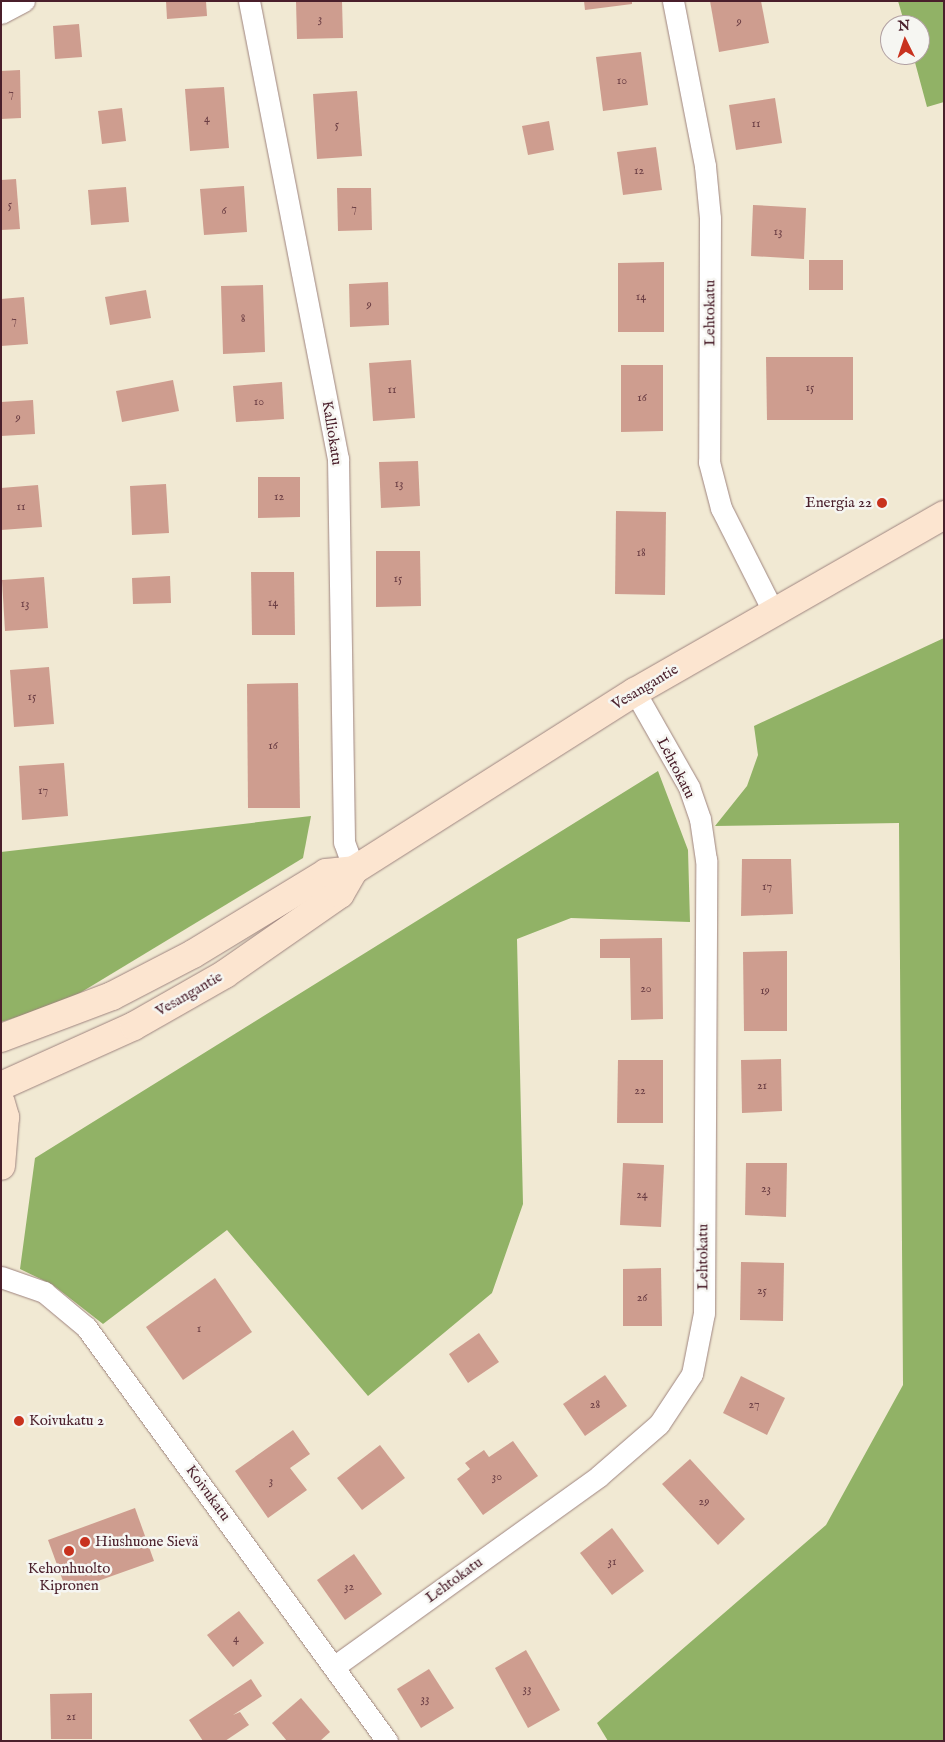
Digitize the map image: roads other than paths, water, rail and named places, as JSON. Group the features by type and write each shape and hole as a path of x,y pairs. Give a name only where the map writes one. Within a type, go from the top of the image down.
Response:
{"main road":[{"name":"Vesangantie","path":"1,1038 112,996 193,954 326,873 354,870 635,692 944,515"},
{"name":"Vesangantie","path":"1,1086 134,1026 225,974 340,894 354,870"},
{"path":"1,1103 4,1117 1,1166"}],"street":[{"path":"1,13 24,1"},
{"name":"Kalliokatu","path":"249,1 338,458 344,842 354,870"},
{"name":"Lehtokatu","path":"673,1 705,166 710,218 710,462 721,508 774,613"},
{"name":"Lehtokatu","path":"336,1666 599,1476 659,1424 692,1374 704,1313 706,860 700,819 689,787 635,692"},
{"name":"Koivukatu","path":"1,1278 44,1292 86,1327 336,1666 387,1741"}],"place":[{"name":"Energia 22","path":"882,503"},
{"name":"Koivukatu 2","path":"19,1421"},
{"name":"Hiushuone Sievä","path":"85,1542"},
{"name":"Kehonhuolto Kipronen","path":"69,1551"}]}
